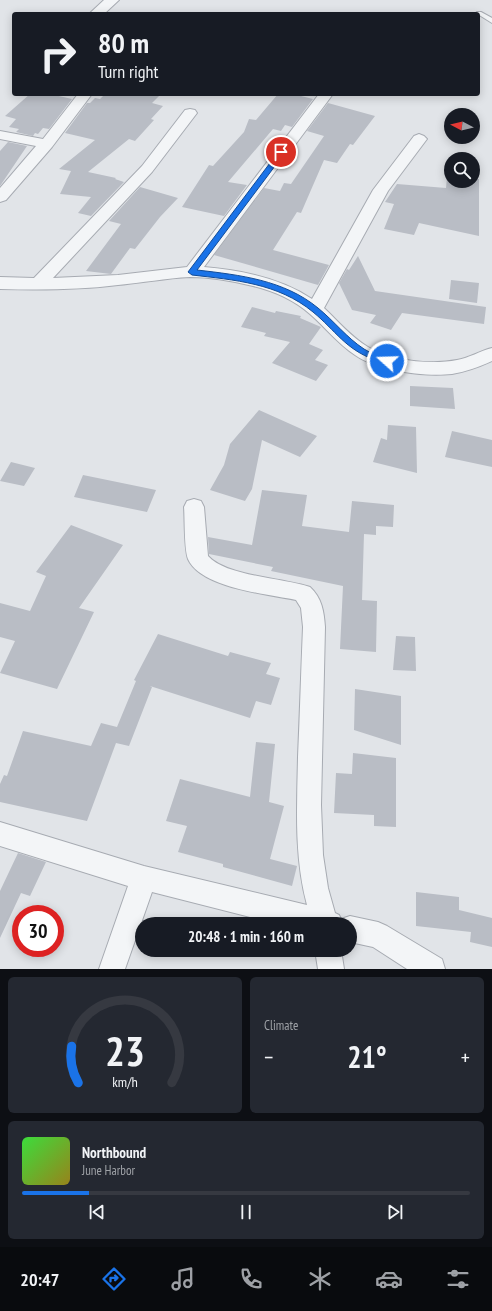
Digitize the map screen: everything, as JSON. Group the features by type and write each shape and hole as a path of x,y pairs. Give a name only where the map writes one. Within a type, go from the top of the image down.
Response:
{"street":[{"path":"98,12 112,0"},
{"path":"0,197 47,144 83,96"},
{"path":"192,272 324,96"},
{"path":"39,283 147,169 190,113"},
{"path":"0,135 47,144"},
{"path":"315,309 381,190 419,139"},
{"path":"0,283 65,284 192,272 242,278 276,287 290,293 315,309 350,343 363,352 387,361 417,367 446,368 473,363 492,354"},
{"path":"194,507 198,557 202,564 211,571 223,576 302,593 308,598 312,605 314,627 309,805 310,855 315,888 324,917"},
{"path":"0,834 144,878 298,917"},
{"path":"112,969 144,878"},
{"path":"357,930 378,935 432,969"},
{"path":"329,957 331,969"}],"lane":[{"path":"480,14 492,21"}],"building":[{"path":"28,96 59,96 72,99 49,129 43,128 38,134 35,133 33,136 16,132 19,129 9,127 16,119 5,116"},
{"path":"103,96 159,96 152,103 163,106 151,119 154,120 135,141 129,139 88,172 116,178 115,179 124,182 91,216 78,213 91,197 60,194 71,171 59,169 95,140 65,133 87,103 90,103 95,98 100,99"},
{"path":"276,96 301,96 313,99 292,127 285,125 281,131 273,129 228,182 247,185 224,216 182,207 209,165 213,166 244,132 249,119 256,120"},
{"path":"328,103 375,116 353,145 350,144 337,163 324,160 301,213 297,212 273,250 329,265 318,285 214,255 264,188 280,191 284,183 291,184 324,136 307,131"},
{"path":"8,142 27,146 0,186 0,151"},
{"path":"397,184 444,188 479,188 479,236 419,223 414,235 384,229 394,204 385,202"},
{"path":"140,187 178,198 160,217 135,249 130,248 111,274 86,271 121,224 109,221"},
{"path":"358,256 375,291 486,307 484,324 402,313 391,330 370,323 376,315 352,310 339,283 347,269 349,270"},
{"path":"451,280 479,283 477,303 449,299"},
{"path":"252,307 275,313 276,311 301,316 300,318 321,327 309,344 323,350 315,360 328,365 316,381 272,363 290,342 264,336 266,333 241,327"},
{"path":"410,386 453,388 455,409 410,406"},
{"path":"259,410 317,436 300,457 262,440 252,489 245,501 210,490 224,465 230,444"},
{"path":"388,425 416,427 417,473 373,462 381,438 387,440"},
{"path":"452,431 492,440 492,467 445,457"},
{"path":"11,462 35,468 24,486 0,481"},
{"path":"83,475 156,490 147,512 74,497"},
{"path":"262,490 307,495 302,526 349,532 352,501 394,505 393,527 376,526 376,535 364,534 362,600 377,601 376,652 340,649 343,586 271,571 273,567 209,554 208,537 252,545"},
{"path":"71,525 123,545 79,608 94,612 57,689 0,673 15,641 0,637 0,603 30,611 46,576 36,572"},
{"path":"158,634 228,656 230,652 271,663 266,674 280,678 271,705 256,701 250,718 150,686 152,687 129,746 116,743 87,821 0,802 0,784 4,775 7,776 23,731 91,746 101,723 117,727 136,681 134,680"},
{"path":"396,636 415,637 416,671 393,670"},
{"path":"355,689 401,696 401,745 354,730"},
{"path":"256,742 275,744 269,802 284,806 270,859 297,866 292,886 223,867 223,864 178,852 187,826 166,821 180,779 250,797"},
{"path":"353,753 396,758 396,827 374,826 374,815 334,813 336,773 352,774"},
{"path":"18,853 46,862 30,896 21,893 15,905 12,905 12,912 0,938 0,891"},
{"path":"416,892 459,897 459,910 492,918 492,947 470,942 471,932 416,926"}],"route":[{"path":"281,152 192,272 255,280 290,293 315,309 350,343 363,352 387,361"}]}
